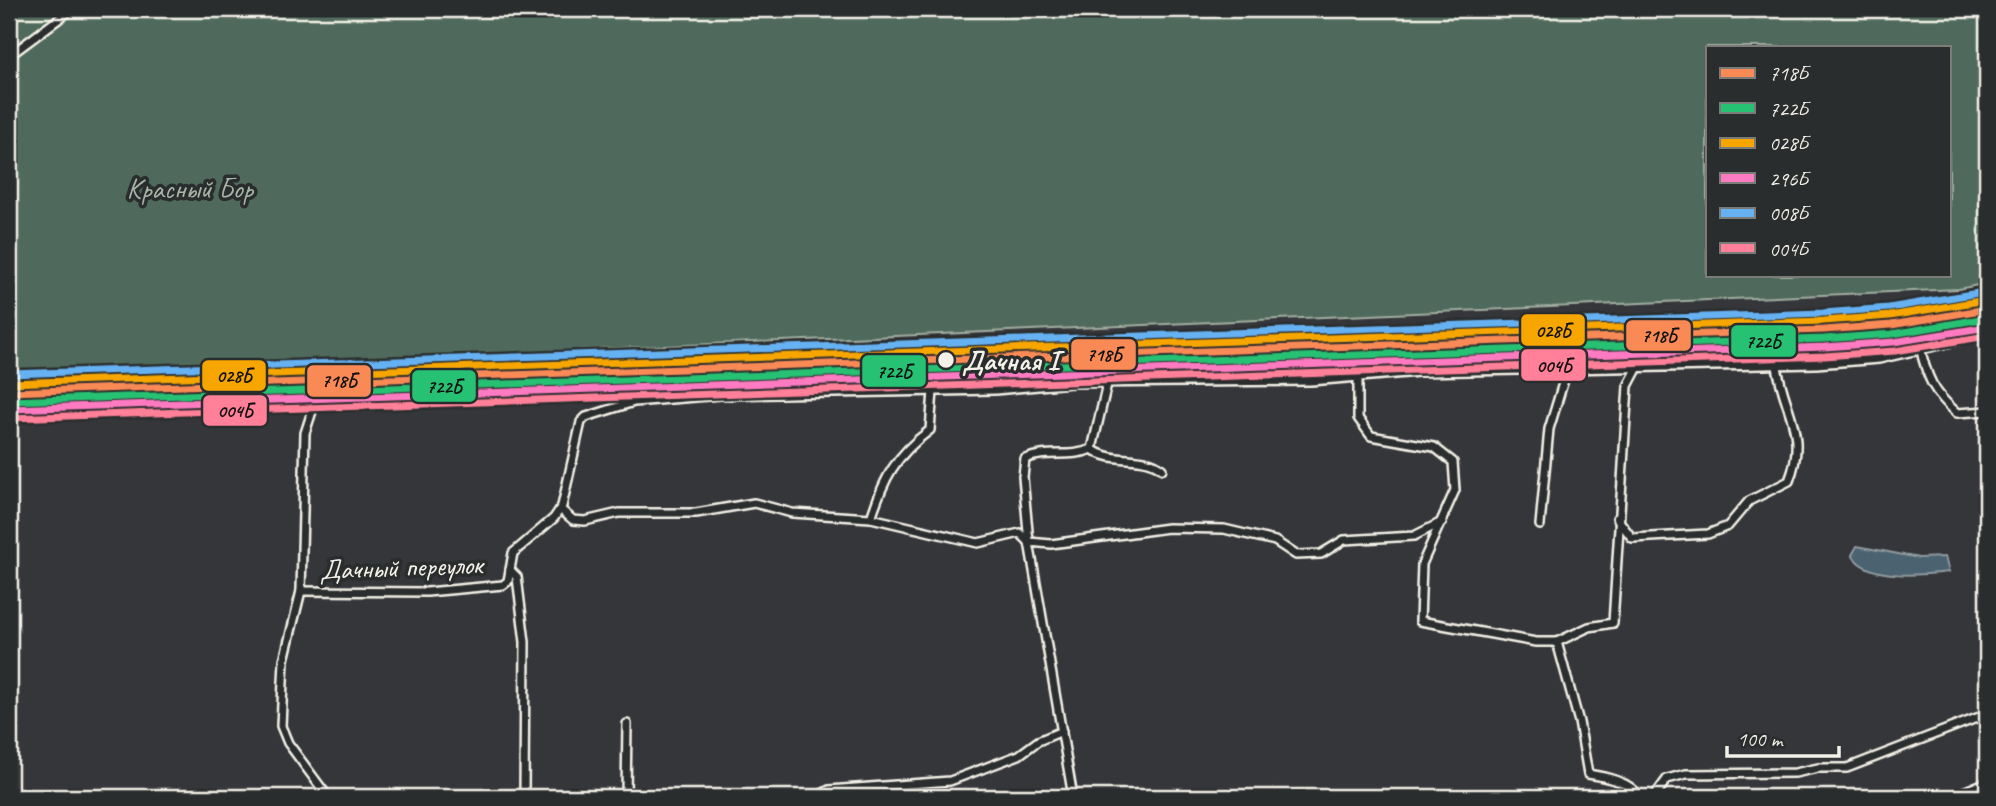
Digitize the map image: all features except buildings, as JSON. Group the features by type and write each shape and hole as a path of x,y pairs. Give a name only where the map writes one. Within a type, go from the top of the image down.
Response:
{"street":[{"path":"9,56 72,9"},
{"path":"524,797 525,642 517,578 510,570 513,553 554,518 560,509 581,422 586,416 619,404 732,396 1107,384 1311,381 1419,372 1777,366 1879,359 1920,347 1987,334"},
{"path":"1920,347 1926,371 1937,395 1958,413 1987,411"},
{"path":"1617,518 1632,538 1708,534 1728,526 1749,501 1788,481 1797,459 1797,437 1777,366"},
{"path":"1358,377 1358,418 1371,436 1434,447 1453,462 1455,490 1422,564 1420,621 1536,642 1557,642 1589,626 1614,624 1617,518 1628,386 1637,369"},
{"path":"1540,525 1549,429 1567,370"},
{"path":"9,406 226,391 639,380 700,382 732,396"},
{"path":"1092,449 1107,384"},
{"path":"319,390 305,433 301,591 284,660 281,726 288,743 328,797"},
{"path":"871,518 884,477 915,441 930,430 933,391"},
{"path":"1092,449 1102,457 1154,462 1162,469"},
{"path":"1073,797 1029,542 1023,477 1026,458 1041,453 1076,456 1092,449"},
{"path":"560,509 573,520 585,521 619,513 696,513 754,503 792,513 871,518 927,528 978,543 1020,533 1029,542 1070,543 1093,536 1168,528 1224,529 1275,541 1296,555 1321,554 1344,540 1414,536 1441,522"},
{"name":"Дачный переулок","path":"301,591 427,592 503,585 508,581 510,570"},
{"path":"1557,642 1579,722 1588,774 1608,778 1634,789 1640,797"},
{"path":"1654,797 1667,779 1686,774 1795,773 1818,768 1847,768 1987,714"},
{"path":"626,797 627,724"},
{"path":"817,797 829,790 950,781 1019,755 1038,741 1062,731"},
{"path":"1951,797 1987,782"}],"green space":[{"name":"Красный Бор","path":"9,9 1987,9 1987,283 1959,289 9,375"}],"water":[{"path":"1857,546 1919,558 1945,557 1949,572 1882,573 1859,563 1852,555"}],"transit line":[{"name":"008Б","path":"9,374 1823,313 1889,308 1984,292"},
{"name":"028Б","path":"9,383 1824,321 1890,316 1986,300"},
{"name":"718Б","path":"9,392 1824,330 1891,325 1987,309"},
{"name":"722Б","path":"9,401 1824,339 1892,334 1987,318"},
{"name":"296Б","path":"10,409 1825,347 1894,342 1987,327"},
{"name":"004Б","path":"10,418 1825,356 1895,351 1987,336"}],"place":[{"name":"Дачная I","path":"946,360"}]}
